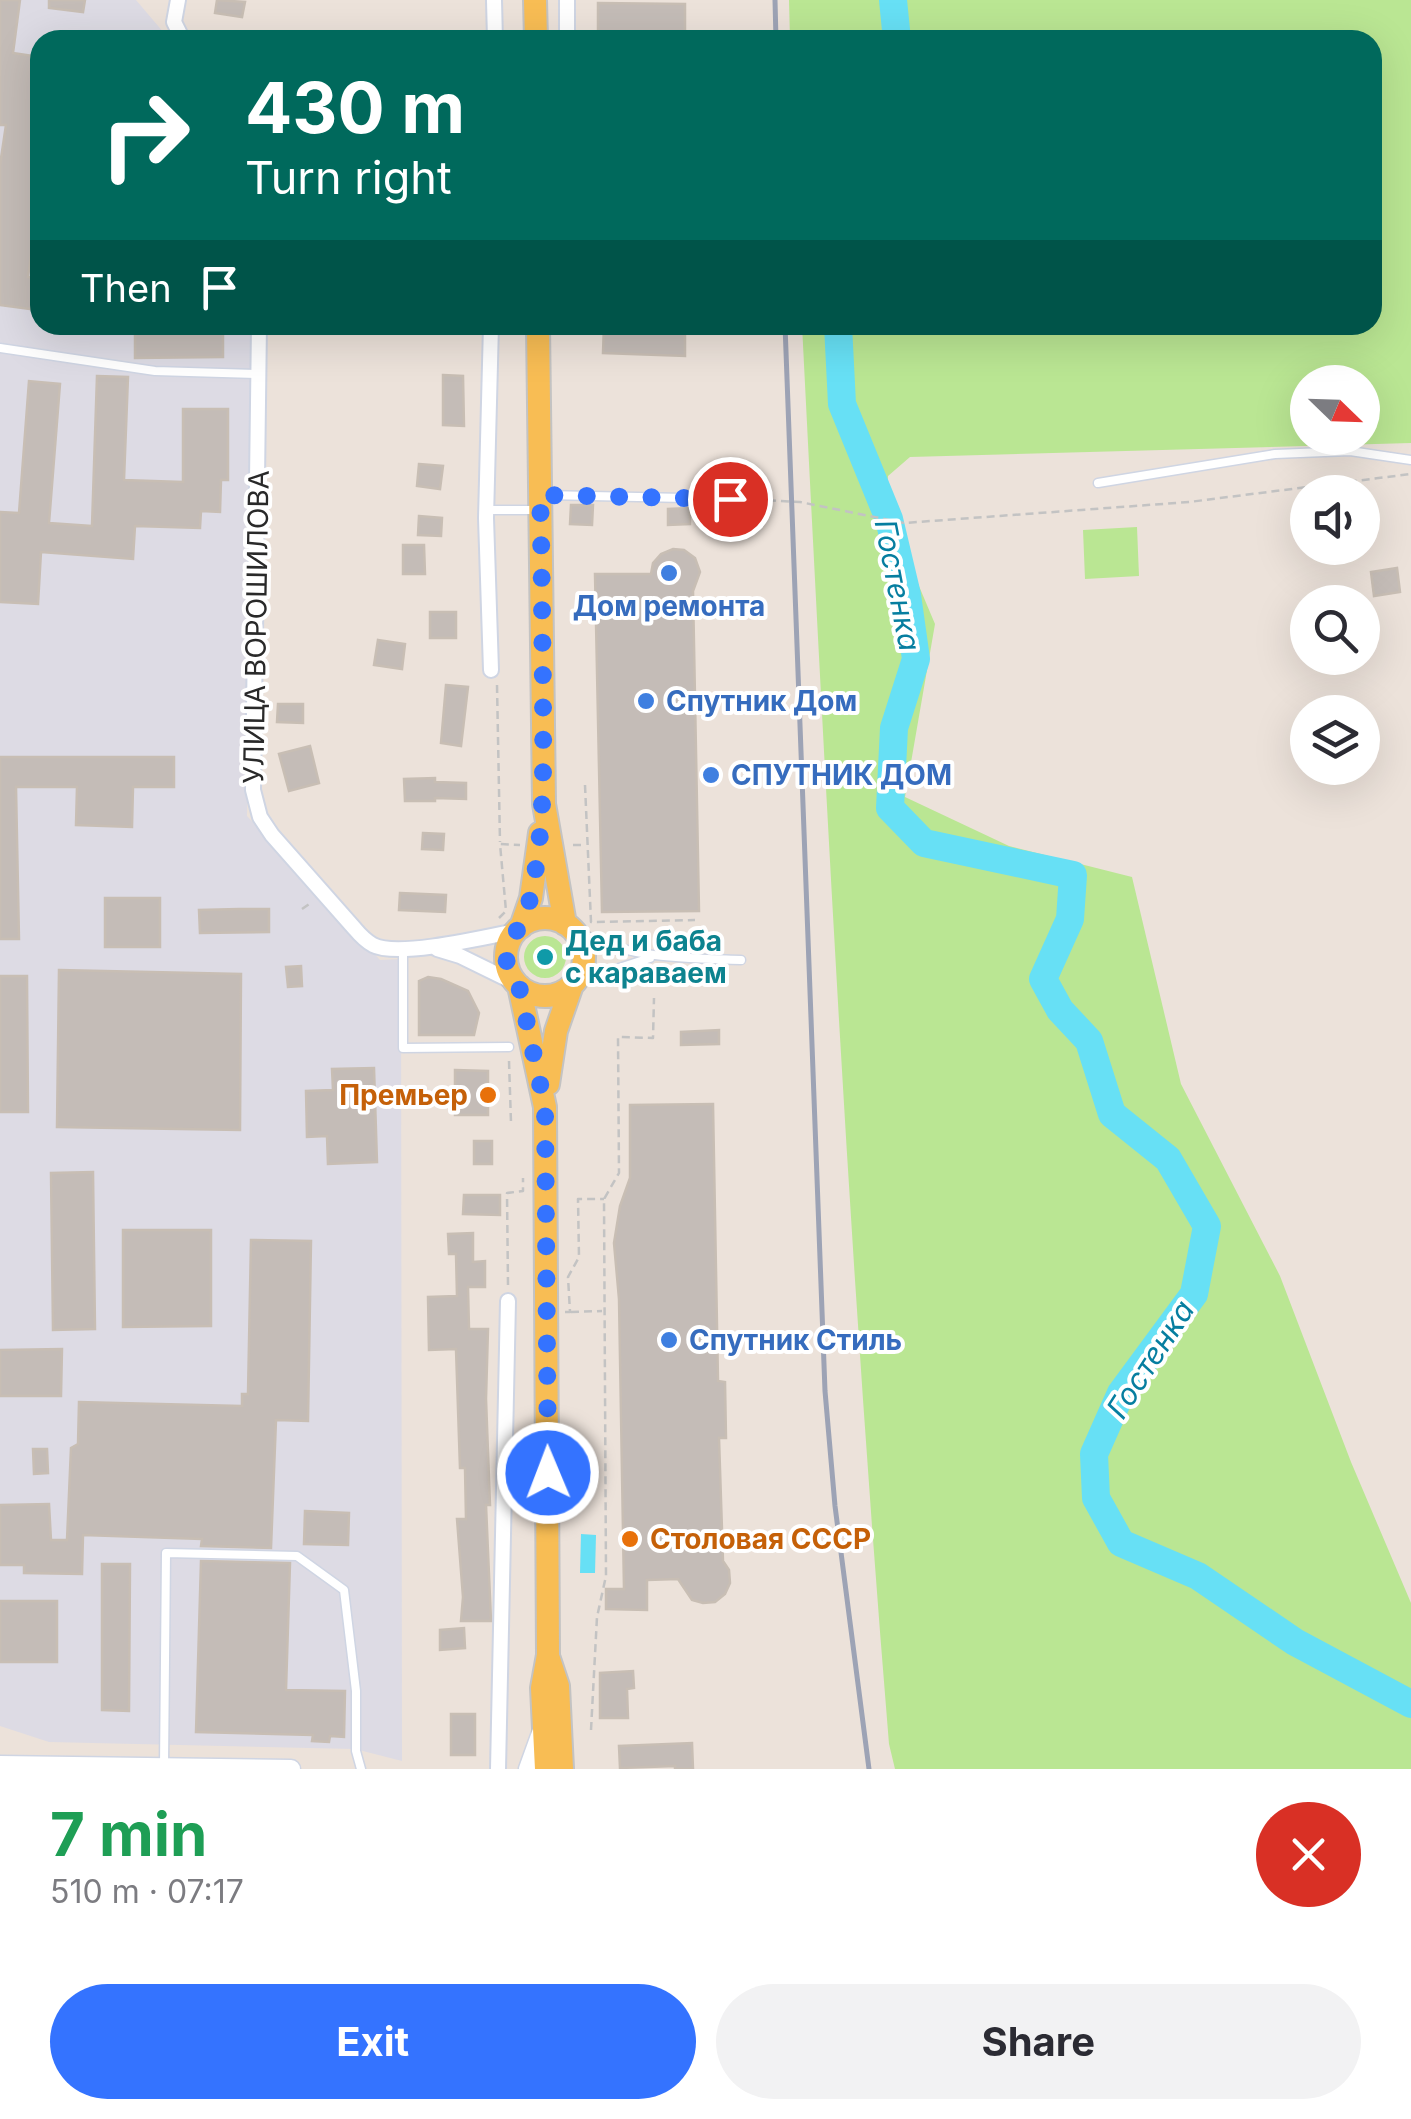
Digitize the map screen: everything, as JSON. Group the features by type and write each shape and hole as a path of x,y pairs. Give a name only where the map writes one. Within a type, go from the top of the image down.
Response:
{"main road":[{"path":"535,0 536,30"},
{"path":"538,335 544,845 534,880 511,926 506,958 517,985 545,1107"},
{"path":"544,845 568,926 580,941 584,956 580,972 566,995 556,1030 545,1107 548,1655 542,1688 546,1769"},
{"path":"511,926 542,918 568,926"},
{"path":"517,985 532,994 549,996 573,984"},
{"path":"548,1655 558,1686 562,1769"}],"street":[{"path":"178,0 174,22 178,30"},
{"path":"494,0 495,30"},
{"path":"567,0 568,30"},
{"name":"УЛИЦА ВОРОШИЛОВА","path":"259,335 254,800 272,835 374,945 432,947"},
{"path":"491,335 486,510 491,670"},
{"path":"432,947 511,926"},
{"path":"432,947 460,956 517,985"},
{"path":"498,1769 508,1301"},
{"path":"528,1769 544,1722"},
{"path":"0,1766 291,1769"}],"lane":[{"path":"0,348 155,371 259,374"},
{"path":"1098,482 1275,454 1350,451 1411,460"},
{"path":"486,510 540,502 730,499"},
{"path":"568,926 610,948 654,957 741,960"},
{"path":"403,948 403,1048 509,1047"},
{"path":"573,984 654,957"},
{"path":"164,1766 166,1553 185,1553 297,1556 344,1590 356,1691 356,1751 361,1769"}],"path":[{"path":"730,499 800,502 904,523 1189,502 1411,474"},
{"path":"491,670 496,680 500,844 511,926"},
{"path":"586,785 591,922 695,920"},
{"path":"500,844 586,845"},
{"path":"302,909 323,893"},
{"path":"619,938 647,938"},
{"path":"591,1730 597,1618 606,1576 604,1199 619,1173 618,1037 653,1038 654,998"},
{"path":"509,1047 511,1123"},
{"path":"508,1301 507,1193 522,1191 523,1178"},
{"path":"570,1312 604,1311"}],"shaded area":[{"path":"0,0 136,0 162,30 30,30 30,335 257,335 247,816 380,960 401,959 402,1761 355,1749 49,1742 0,1726"}],"green space":[{"path":"789,0 1411,0 1411,443 1380,444 1380,365 1290,365 1290,446 910,457 888,476 886,508 935,624 905,797 1009,846 1132,877 1181,1084 1280,1276 1351,1462 1411,1603 1411,1769 895,1769 889,1744 851,1213 803,335 1382,335 1382,30 790,30"},
{"path":"1137,527 1139,576 1085,579 1083,530"},
{"path":"545,936 560,942 566,957 560,972 545,978 530,972 524,957 530,942"}],"water":[{"path":"581,1534 596,1535 595,1573 580,1573"}],"building":[{"path":"0,0 20,0 13,53 30,56 30,309 0,305 0,165 6,125 0,125"},
{"path":"49,0 85,0 83,12 49,8"},
{"path":"217,0 245,2 242,17 215,13"},
{"path":"598,3 685,4 685,30 598,30"},
{"path":"135,335 223,335 223,357 135,358"},
{"path":"604,335 685,335 685,356 603,353"},
{"path":"443,375 463,376 464,426 443,425"},
{"path":"97,376 128,377 124,480 183,482 183,409 228,409 228,480 221,480 220,512 201,511 200,528 135,526 133,559 41,552 38,604 0,602 0,512 19,513 29,381 60,384 49,523 92,526"},
{"path":"419,464 443,466 440,489 417,486"},
{"path":"571,505 593,505 592,525 570,524"},
{"path":"690,508 690,524 668,525 668,509"},
{"path":"419,516 442,518 441,536 418,535"},
{"path":"403,545 424,545 425,574 403,574"},
{"name":"Спутник Дом","path":"673,549 684,550 695,558 700,572 693,591 699,911 602,912 595,574 651,574 653,563"},
{"path":"1397,568 1400,592 1380,595 1380,585 1373,585 1371,572"},
{"path":"430,612 456,612 456,638 430,638"},
{"path":"378,640 405,644 402,669 374,665"},
{"path":"446,685 468,687 461,746 441,743"},
{"path":"278,704 303,704 303,723 277,722"},
{"path":"310,746 319,783 289,791 279,754"},
{"path":"0,757 174,757 174,787 133,787 132,827 76,825 77,787 16,787 19,939 0,939"},
{"path":"435,778 435,782 466,783 466,799 405,801 404,779"},
{"path":"423,833 444,834 443,850 422,849"},
{"path":"400,893 446,895 445,912 399,910"},
{"path":"105,898 160,898 160,947 105,947"},
{"path":"269,909 269,932 200,933 199,910"},
{"path":"301,966 302,986 288,987 286,967"},
{"path":"59,970 241,974 240,1130 57,1127"},
{"path":"0,976 27,976 28,1112 0,1112"},
{"path":"428,977 468,991 479,1013 474,1035 419,1035 419,981"},
{"path":"719,1030 719,1044 681,1045 681,1032"},
{"path":"374,1068 377,1162 328,1164 327,1136 307,1137 306,1091 333,1090 332,1069"},
{"path":"455,1070 488,1071 488,1115 455,1115"},
{"name":"Спутник Стиль","path":"713,1104 718,1381 725,1382 726,1438 719,1438 723,1561 730,1583 715,1602 703,1603 692,1600 678,1579 647,1580 647,1610 606,1609 606,1589 624,1589 619,1299 614,1243 620,1206 630,1178 630,1105"},
{"path":"474,1141 492,1141 492,1164 474,1164"},
{"path":"93,1172 95,1329 53,1330 51,1173"},
{"path":"464,1195 500,1195 500,1215 463,1214"},
{"path":"123,1230 211,1230 211,1326 123,1327"},
{"path":"473,1233 473,1262 485,1261 485,1287 468,1287 469,1329 488,1329 490,1505 486,1505 491,1621 461,1621 457,1519 466,1519 456,1349 429,1350 428,1297 457,1296 456,1254 449,1254 448,1234"},
{"path":"251,1240 311,1241 308,1421 276,1420 271,1548 201,1546 202,1539 83,1535 82,1574 24,1573 24,1565 0,1565 0,1505 49,1504 51,1540 67,1540 71,1448 78,1444 79,1402 242,1406 242,1394 248,1394"},
{"path":"62,1349 61,1396 0,1396 0,1350"},
{"path":"33,1449 47,1449 48,1473 34,1474"},
{"path":"305,1511 349,1513 348,1545 304,1544"},
{"path":"201,1561 290,1563 286,1690 345,1691 344,1737 330,1736 329,1742 312,1741 313,1735 196,1732"},
{"path":"102,1564 130,1564 129,1711 102,1710"},
{"path":"0,1601 57,1601 57,1662 0,1662"},
{"path":"464,1628 465,1648 440,1650 440,1630"},
{"path":"633,1671 634,1688 627,1689 628,1718 600,1718 600,1673"},
{"path":"451,1714 475,1714 475,1755 451,1755"},
{"path":"692,1743 693,1769 620,1768 619,1746"}],"waterway":[{"name":"Гостенка","path":"893,0 896,30"},
{"name":"Гостенка","path":"839,335 842,404 889,519 907,595 916,659 894,728 890,808 924,843 1073,875 1070,919 1043,979 1060,1010 1089,1041 1112,1114 1168,1159 1207,1226 1194,1294 1121,1393 1094,1454 1096,1498 1121,1543 1198,1576 1295,1642 1411,1704"}],"railway":[{"path":"775,0 776,30"},
{"path":"785,335 825,1391 835,1506 869,1769"}],"place":[{"name":"Дом ремонта","path":"669,573"},
{"name":"Спутник Дом","path":"646,701"},
{"name":"СПУТНИК ДОМ","path":"711,775"},
{"name":"Дед и баба с караваем","path":"545,957"},
{"name":"Премьер","path":"488,1095"},
{"name":"Спутник Стиль","path":"669,1340"},
{"name":"Столовая СССР","path":"630,1539"}],"route":[{"path":"548,1473 545,1107 530,1028 519,986 510,976 506,958 510,940 527,913 544,804 540,495 730,499"}]}
